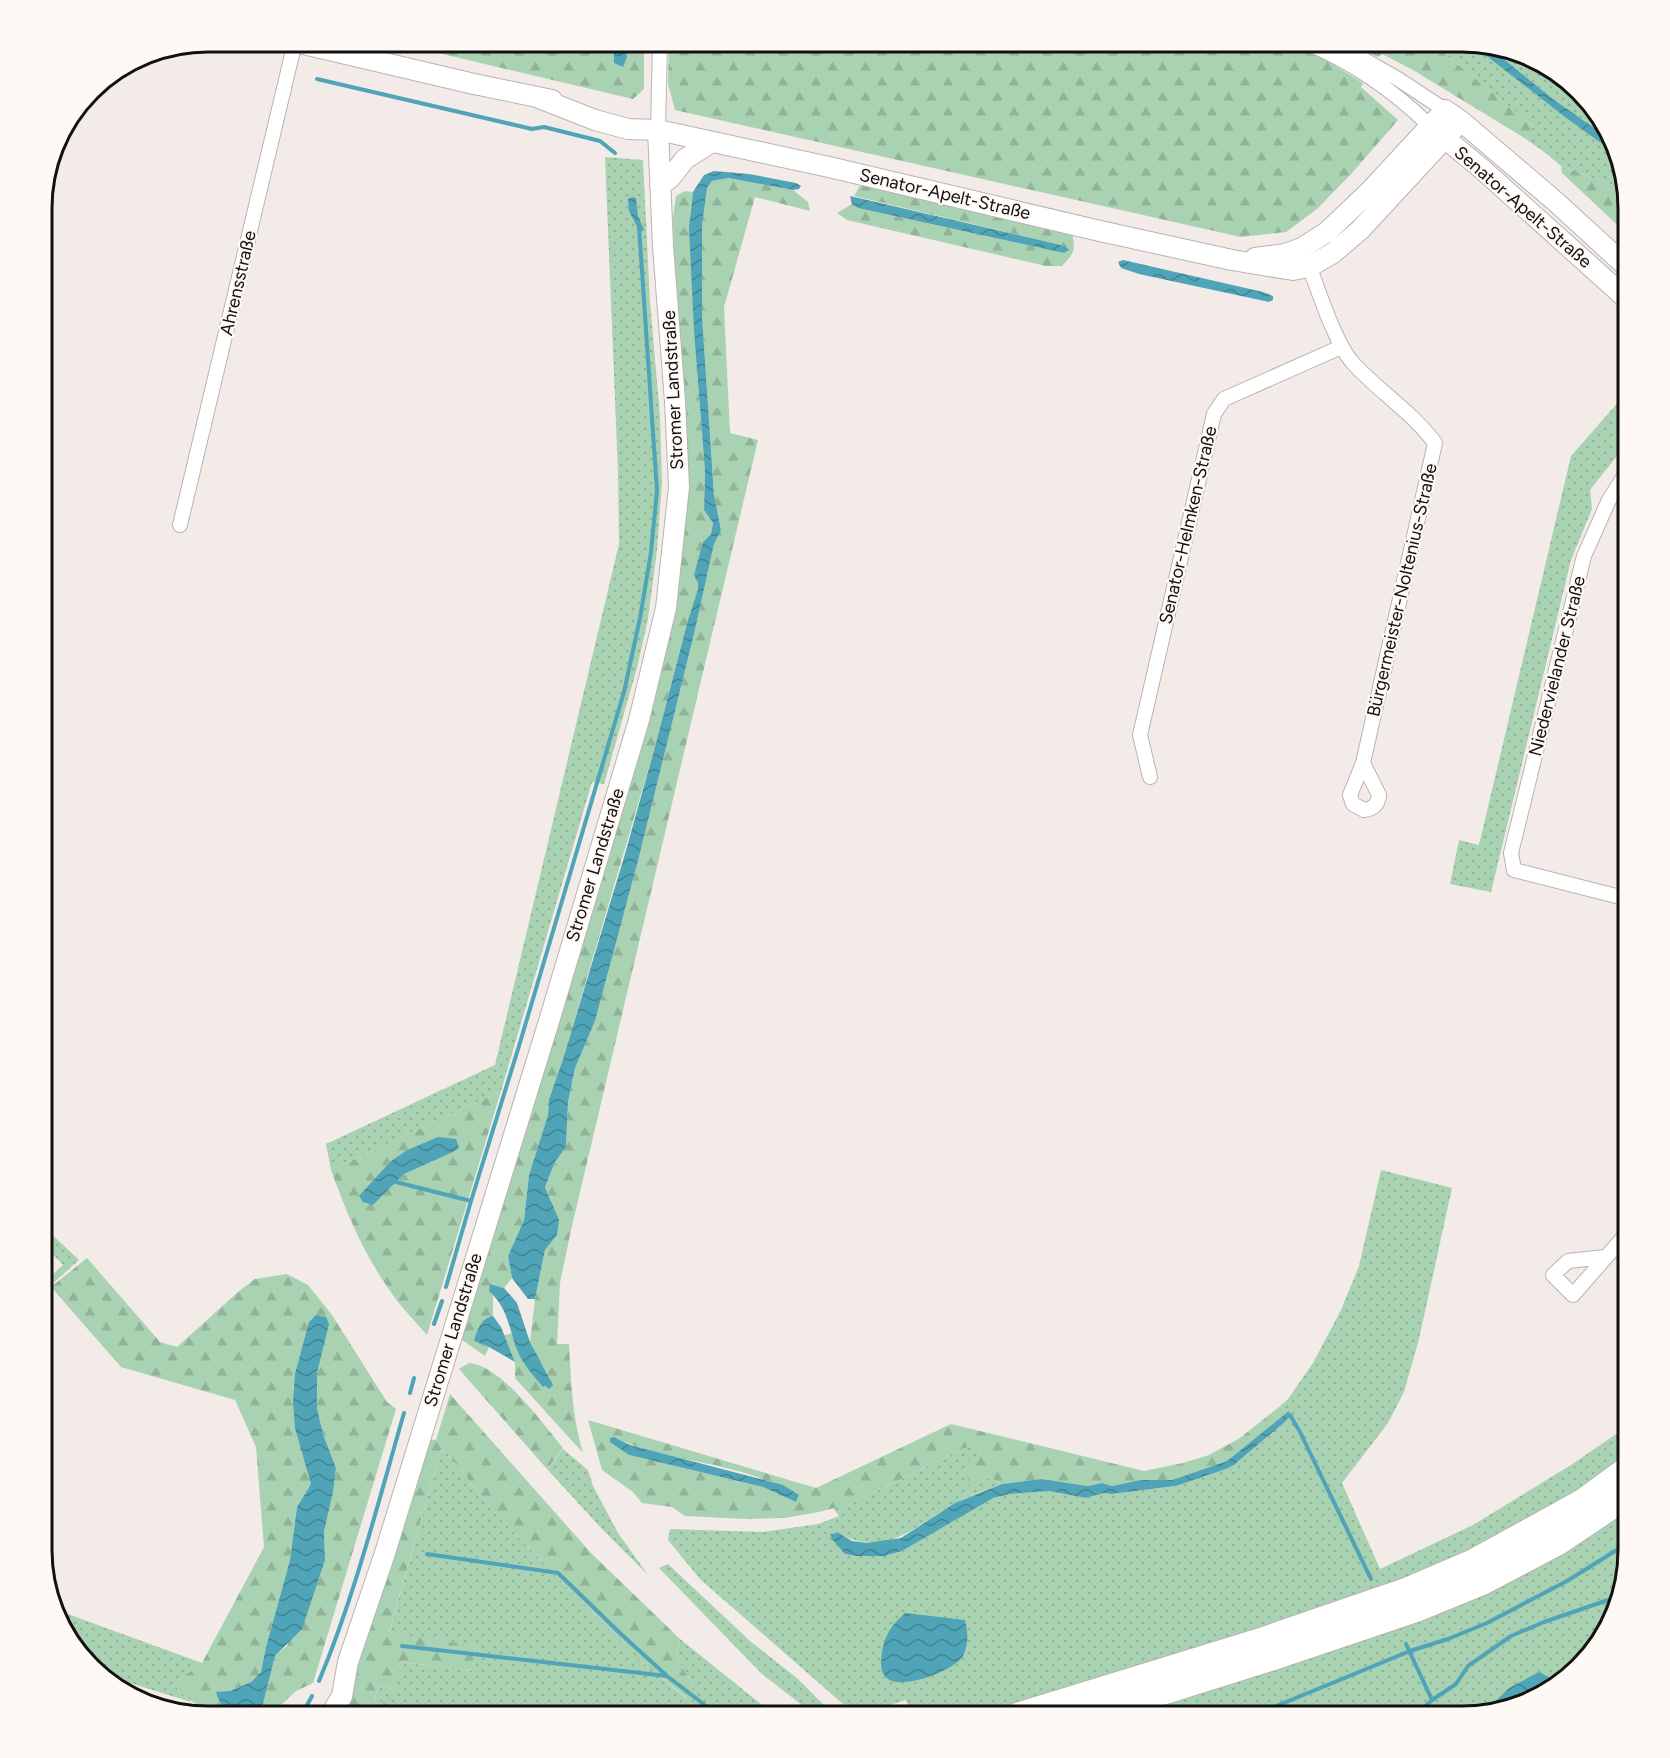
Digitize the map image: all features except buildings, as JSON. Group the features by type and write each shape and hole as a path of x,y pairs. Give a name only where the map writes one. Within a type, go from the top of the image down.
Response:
{"highway":[{"path":"1050,1706 1258,1642 1409,1590 1474,1562 1583,1502 1618,1476"},
{"path":"1117,1706 1416,1609 1482,1582 1548,1547 1618,1502"}],"street":[{"name":"Ahrensstraße","path":"180,525 293,52"},
{"name":"Senator-Apelt-Straße","path":"339,52 539,98 631,116 657,130 841,169 1232,260 1293,270 1310,267 1333,253 1360,230 1437,132"},
{"name":"Stromer Landstraße","path":"336,1706 342,1696 348,1662 385,1553 550,1018 639,720 666,608 679,487 657,130 660,52"},
{"path":"1325,53 1359,71 1400,99 1437,132"},
{"path":"1352,53 1398,79 1453,115"},
{"name":"Senator-Apelt-Straße","path":"1232,260 1285,254 1302,248 1328,232 1453,115 1556,202 1618,259"},
{"name":"Senator-Apelt-Straße","path":"1437,132 1482,169 1618,291"},
{"path":"660,186 671,177 685,159 712,142"},
{"path":"1302,248 1341,347"},
{"name":"Bürgermeister-Noltenius-Straße","path":"1341,347 1352,362 1423,427 1436,443 1363,763"},
{"name":"Senator-Helmken-Straße","path":"1150,777 1140,735 1214,414 1224,399 1341,347"},
{"name":"Niedervielander Straße","path":"1618,486 1609,500 1584,556 1511,853 1514,870 1618,896"},
{"path":"1605,1257 1618,1243"},
{"name":"Stromer Landstraße","path":"324,1706 348,1662"}],"green space":[{"path":"435,52 614,52 614,63 627,57 627,52 644,52 644,89 633,99"},
{"path":"669,52 1310,53 1363,83 1361,87 1398,120 1317,209 1286,232 1241,237 675,110 668,84"},
{"path":"1369,53 1443,53 1533,126 1526,139 1413,70 1382,54 1378,57"},
{"path":"1443,53 1487,55 1603,144 1615,186 1561,166 1526,139 1533,126"},
{"path":"1503,58 1539,73 1556,85 1572,98 1596,129 1553,99"},
{"path":"605,157 643,160 650,302 660,416 662,484 657,550 648,619 637,668 604,784 592,782 501,1091 331,1170 326,1144 495,1065 619,544"},
{"path":"1561,166 1615,186 1618,226 1562,173"},
{"path":"727,178 793,190 808,202 810,211 755,197 724,307 730,433 758,440 560,1283 557,1344 569,1344 574,1412 583,1453 515,1378 515,1362 504,1335 513,1333 522,1360 543,1387 549,1388 550,1379 530,1342 535,1299 545,1250 557,1235 551,1200 545,1187 555,1162 566,1147 568,1102 575,1068 595,1021 639,857 714,544 721,530 714,495 702,316 702,226 707,188 712,181"},
{"path":"861,184 1072,233 1073,251 1062,266 1046,266 847,220 837,213 852,204 858,208 1064,253 1065,246 854,196"},
{"path":"685,191 693,192 690,215 694,332 705,471 704,510 713,523 711,534 703,542 698,589 656,743 563,1059 549,1098 548,1115 529,1175 524,1220 508,1256 512,1278 504,1288 491,1284 489,1291 493,1295 493,1316 483,1322 474,1341 489,1347 485,1356 458,1337 646,726 662,666 674,606 673,217 676,196"},
{"path":"1618,402 1618,455 1590,490 1592,509 1571,560 1491,892 1450,884 1459,840 1479,845 1571,456"},
{"path":"501,1091 427,1335 397,1300 379,1274 349,1216 331,1170","holes":["438,1137 453,1152 404,1174 373,1205 360,1196 391,1161 407,1150"]},
{"path":"1381,1170 1452,1188 1419,1339 1404,1392 1388,1423 1342,1483 1380,1569 1473,1525 1571,1465 1618,1433 1618,1464 1540,1514 1467,1553 1398,1582 1262,1628 1011,1706 908,1706 906,1700 887,1706 843,1704 701,1580 668,1540 670,1529 763,1532 818,1524 839,1516 833,1508 850,1504 962,1449 976,1445 982,1452 969,1487 990,1477 1002,1484 960,1501 913,1530 886,1541 871,1543 839,1533 832,1536 845,1554 884,1556 902,1551 977,1506 993,1498 1010,1494 1049,1491 1086,1498 1104,1493 1176,1486 1226,1469 1234,1465 1286,1421 1290,1410 1279,1407 1288,1399 1313,1363 1341,1310 1359,1266"},
{"path":"52,1235 79,1260 52,1284 52,1275 63,1265 52,1254"},
{"path":"87,1258 160,1342 177,1347 255,1279 287,1274 308,1285 332,1315 387,1402 396,1409 313,1683 296,1691 280,1706 262,1706 275,1656 287,1646 325,1560 324,1532 336,1468 323,1434 317,1408 317,1373 328,1324 321,1315 305,1457 311,1484 297,1507 290,1560 261,1672 251,1682 230,1691 234,1706 198,1705 177,1689 181,1678 202,1663 264,1547 256,1447 235,1400 121,1367 52,1286"},
{"path":"469,1363 481,1366 508,1384 563,1448 547,1469 459,1369"},
{"path":"450,1394 591,1553 680,1639 676,1657 694,1686 687,1698 641,1661 561,1581 492,1510 449,1455 441,1450 389,1632 476,1646 471,1671 401,1662 396,1690 378,1685 375,1699 392,1706 345,1706 427,1439 436,1440"},
{"path":"1279,1407 1290,1410 1227,1461 1172,1480 1140,1480 1112,1486 1102,1483 1088,1486 1041,1479 1002,1484 990,1477 969,1488 966,1463 982,1452 976,1445 962,1449 850,1504 785,1518 746,1519 685,1516 672,1507 642,1503 633,1492 602,1470 588,1420 816,1488 951,1424 1144,1471 1209,1455 1240,1438","holes":["614,1437 631,1444 757,1477 796,1502 763,1487 629,1455"]},
{"path":"563,1449 588,1470 593,1486 618,1533 648,1575 547,1469"},
{"path":"441,1450 449,1455 492,1510 561,1581 641,1661 686,1698 694,1686 676,1657 680,1639 764,1706 389,1706 375,1700 378,1685 395,1690 400,1662 471,1671 476,1646 389,1633"},
{"path":"1618,1513 1617,1559 1606,1609 1579,1652 1546,1680 1509,1688 1495,1701 1461,1706 1157,1706"},
{"path":"668,1564 750,1641 798,1679 825,1706 803,1706 762,1674 659,1568"},
{"path":"66,1613 202,1663 181,1678 177,1689 191,1702 127,1682 114,1673 91,1652"},
{"path":"1559,1671 1521,1694 1524,1687"}],"water":[{"path":"614,52 627,52 623,67 614,63"},
{"path":"1486,55 1503,58 1553,99 1596,129 1603,144"},
{"path":"714,171 749,174 801,186 793,190 728,178 712,181 707,188 702,226 702,316 714,495 721,530 714,544 639,857 595,1021 575,1068 568,1102 566,1147 555,1162 545,1187 559,1220 557,1235 545,1250 535,1299 528,1299 512,1278 508,1256 524,1220 529,1175 548,1115 549,1099 625,854 698,589 694,575 703,542 711,534 713,523 704,510 705,471 694,332 689,227 693,192 704,175"},
{"path":"850,196 1065,246 1069,250 1064,253 858,208 852,204"},
{"path":"636,198 638,216 644,230 640,232 629,211 628,199"},
{"path":"1123,260 1263,292 1273,296 1273,300 1269,302 1139,274 1121,268 1118,262"},
{"path":"438,1137 456,1139 459,1148 404,1174 373,1205 363,1202 359,1196 391,1161 407,1150"},
{"path":"490,1284 504,1288 517,1303 530,1342 553,1385 549,1389 546,1386 543,1387 522,1360 506,1315 489,1291"},
{"path":"316,1315 326,1317 329,1324 317,1373 317,1408 323,1434 336,1468 324,1532 325,1560 302,1629 275,1656 262,1706 224,1706 216,1692 230,1691 251,1682 261,1672 290,1560 297,1507 311,1484 295,1428 293,1402 295,1374 309,1322"},
{"path":"493,1316 501,1327 515,1362 474,1341 483,1322"},
{"path":"1290,1410 1286,1421 1234,1465 1176,1486 1104,1493 1086,1498 1049,1491 1010,1494 993,1498 902,1551 884,1556 845,1554 830,1534 839,1533 852,1541 867,1543 901,1538 955,1503 1002,1484 1041,1479 1088,1486 1102,1483 1112,1486 1140,1480 1172,1480 1227,1461"},
{"path":"614,1437 630,1445 783,1485 799,1495 796,1502 763,1487 629,1455 610,1442 610,1438"},
{"path":"905,1613 965,1620 967,1638 963,1656 949,1668 926,1678 903,1682 887,1678 881,1666 883,1646 890,1630"},
{"path":"1539,1672 1550,1677 1521,1694 1495,1701 1509,1688"}],"waterway":[{"path":"317,79 532,129 544,127 600,141 615,153"},
{"path":"392,1181 471,1201 624,692 651,552 657,491 639,227"},
{"path":"446,1287 471,1201"},
{"path":"434,1324 442,1301"},
{"path":"410,1393 414,1378"},
{"path":"319,1681 355,1582 404,1413"},
{"path":"1288,1416 1290,1415 1300,1432 1371,1579"},
{"path":"1276,1706 1410,1651 1487,1623 1567,1581 1618,1549"},
{"path":"427,1554 558,1573 666,1675"},
{"path":"1426,1706 1456,1684 1468,1666 1511,1636 1609,1600"},
{"path":"1406,1644 1432,1700"},
{"path":"402,1646 667,1676 706,1706"},
{"path":"307,1706 312,1696"}]}
